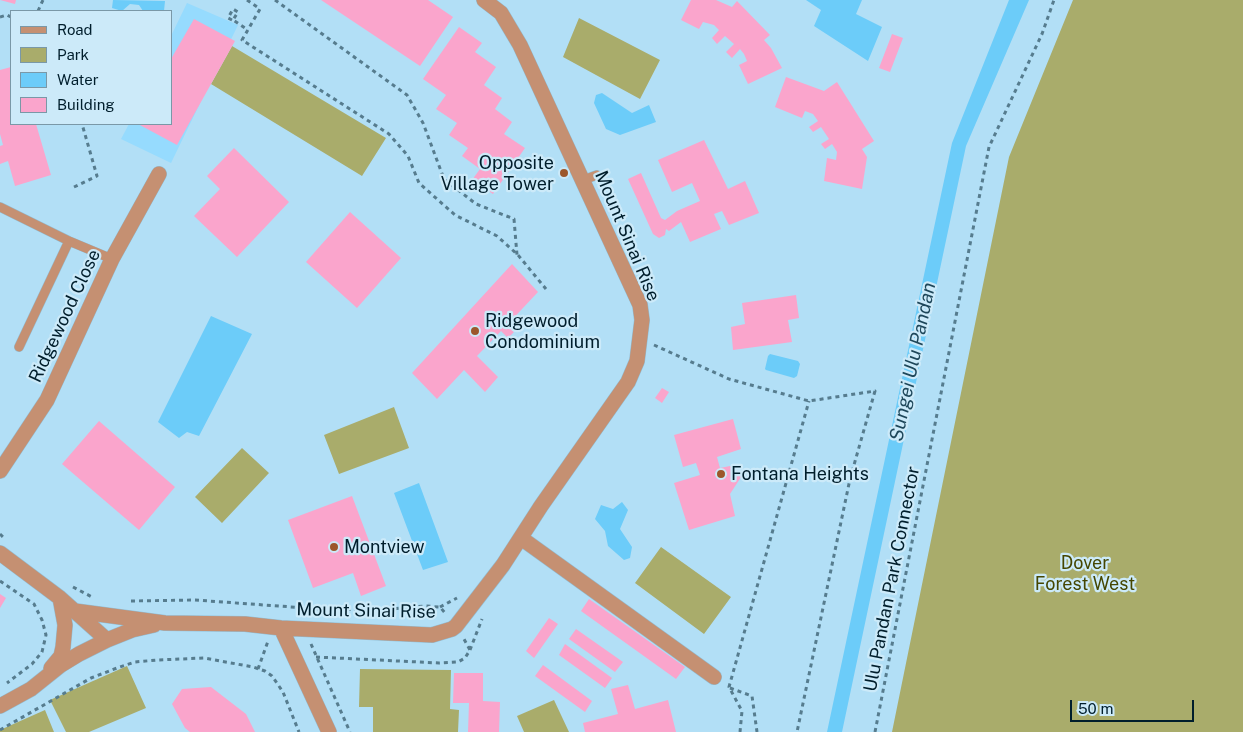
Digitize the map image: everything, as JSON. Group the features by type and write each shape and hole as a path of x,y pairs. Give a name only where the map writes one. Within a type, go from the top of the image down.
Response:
{"street":[{"name":"Mount Sinai Rise","path":"165,623 195,622 432,635 452,629 503,565 541,506 628,382 637,361 642,320 640,305 590,178 520,44 500,13 484,0"},
{"name":"Ridgewood Close","path":"0,471 47,400 112,259 159,174"},
{"path":"521,538 714,677"},
{"path":"4,546 107,640"},
{"path":"31,689 61,656 65,625 60,598"},
{"path":"75,611 165,623"},
{"path":"0,706 31,689 61,665 107,640 132,630 165,623"},
{"path":"277,627 329,732"}],"lane":[{"path":"0,207 68,241 112,259"},
{"path":"19,347 68,241"}],"path":[{"path":"247,0 260,10 242,40 389,134 408,156 419,183 455,215 497,236 518,255 546,289"},
{"path":"275,0 407,95 423,123 444,179 476,204 514,219 518,255"},
{"name":"Ulu Pandan Park Connector","path":"875,732 990,147 1042,34 1054,0"},
{"path":"228,21 230,16 233,11 236,13 232,20 228,18 233,9 238,12 232,20 248,30"},
{"path":"74,187 98,176 82,125"},
{"path":"640,338 729,379 809,401 875,391 850,479 797,732"},
{"path":"740,732 742,711 729,687 809,401"},
{"path":"0,534 4,546"},
{"path":"0,581 34,604 42,620 46,635 42,652 32,664 0,688"},
{"path":"67,584 100,598"},
{"path":"124,600 195,600 379,610 425,606 440,607 462,595"},
{"path":"299,607 304,629 350,732"},
{"path":"440,607 456,626 470,650"},
{"path":"316,657 439,663 458,662 465,658 470,650 483,616"},
{"path":"258,669 277,627"},
{"path":"0,730 91,678 135,662 204,658 258,669 272,676 283,692 299,732"},
{"path":"729,687 752,696 757,732"}],"shaded area":[{"path":"187,3 238,25 171,163 121,139 128,125 172,125 172,34"}],"green space":[{"name":"Dover Forest West","path":"1073,0 1243,0 1243,732 892,732 1009,157"},
{"path":"579,18 660,60 640,99 563,57"},
{"path":"232,46 386,138 362,176 211,84"},
{"path":"394,407 409,448 339,474 324,435"},
{"path":"242,448 269,473 222,523 195,497"},
{"path":"661,547 731,597 704,634 635,583"},
{"path":"127,666 146,708 89,732 66,732 50,700"},
{"path":"360,669 451,670 450,709 459,710 458,732 373,732 373,707 359,707"},
{"path":"554,700 569,732 524,732 517,716"},
{"path":"45,710 54,732 0,732 0,730"}],"water":[{"path":"113,0 165,1 164,10 142,10 139,5 130,4 123,10 112,8"},
{"path":"806,0 862,0 856,14 882,27 868,61 814,26 821,10"},
{"name":"Sungei Ulu Pandan","path":"1009,0 1029,0 966,146 842,732 827,732 952,143"},
{"path":"602,93 632,113 649,105 656,122 620,135 606,129 594,103 596,95"},
{"path":"211,316 252,334 199,436 187,432 179,438 158,422"},
{"path":"770,354 798,361 800,364 797,376 794,378 766,370"},
{"path":"419,483 448,562 423,570 394,493"},
{"path":"622,502 628,510 620,529 632,547 630,558 624,560 608,546 605,531 595,519 601,505 613,509"}],"building":[{"path":"0,0 16,0 15,4"},
{"path":"321,0 428,0 453,17 420,66"},
{"path":"691,0 716,0 732,7 737,1 770,35 764,40 771,48 782,68 748,84 739,65 747,61 740,49 732,58 726,52 734,44 725,36 717,44 712,38 719,30 714,25 703,22 699,29 681,20"},
{"path":"194,19 235,41 177,145 140,125 172,125 172,57"},
{"path":"459,27 482,43 475,52 496,67 484,85 502,98 495,109 512,122 504,134 525,148 493,194 472,180 480,169 462,156 468,148 449,135 457,123 436,109 446,95 423,79"},
{"path":"892,34 903,38 890,72 879,68"},
{"path":"10,67 10,125 36,125 51,175 15,186 8,161 0,164 0,146 3,145 0,134 0,70"},
{"path":"786,77 824,91 837,82 874,141 862,149 867,157 862,189 824,181 827,158 836,160 837,152 832,144 825,149 821,144 829,139 821,127 813,132 809,127 818,121 813,114 805,111 802,118 775,107"},
{"path":"704,140 728,189 745,181 759,213 729,225 722,211 714,214 721,229 690,242 681,222 669,231 666,229 665,235 659,238 653,234 628,179 641,173 661,218 665,220 677,211 700,201 692,183 672,192 658,160"},
{"path":"234,148 289,202 237,257 194,216 220,189 207,176"},
{"path":"350,212 401,258 357,308 306,262"},
{"name":"Ridgewood Condominium","path":"512,264 538,292 507,325 514,332 508,338 501,331 477,356 498,377 485,392 464,370 437,399 412,373"},
{"path":"796,295 799,318 788,320 792,342 733,350 731,327 745,324 742,303"},
{"path":"662,388 669,392 662,403 655,398"},
{"name":"Fontana Heights","path":"733,419 741,449 717,457 720,468 730,466 743,474 730,494 735,516 689,530 674,483 700,475 696,463 683,467 674,435"},
{"path":"99,421 175,487 139,530 62,464"},
{"name":"Montview","path":"352,496 386,586 361,596 353,573 313,588 288,520"},
{"path":"0,594 6,598 0,608"},
{"path":"589,599 685,667 676,679 581,611"},
{"path":"549,618 558,624 534,658 526,651"},
{"path":"576,629 623,662 615,672 569,639"},
{"path":"565,644 612,678 605,688 559,655"},
{"path":"543,665 592,701 585,712 535,676"},
{"path":"454,673 483,673 483,701 500,702 499,732 468,732 469,703 453,703"},
{"path":"628,685 635,709 668,700 676,732 585,732 583,723 618,714 611,689"},
{"path":"211,687 246,714 255,732 190,732 185,728 172,704 182,689"}],"place":[{"name":"Opposite Village Tower","path":"564,173"},
{"name":"Ridgewood Condominium","path":"475,331"},
{"name":"Fontana Heights","path":"721,474"},
{"name":"Montview","path":"334,547"}]}
